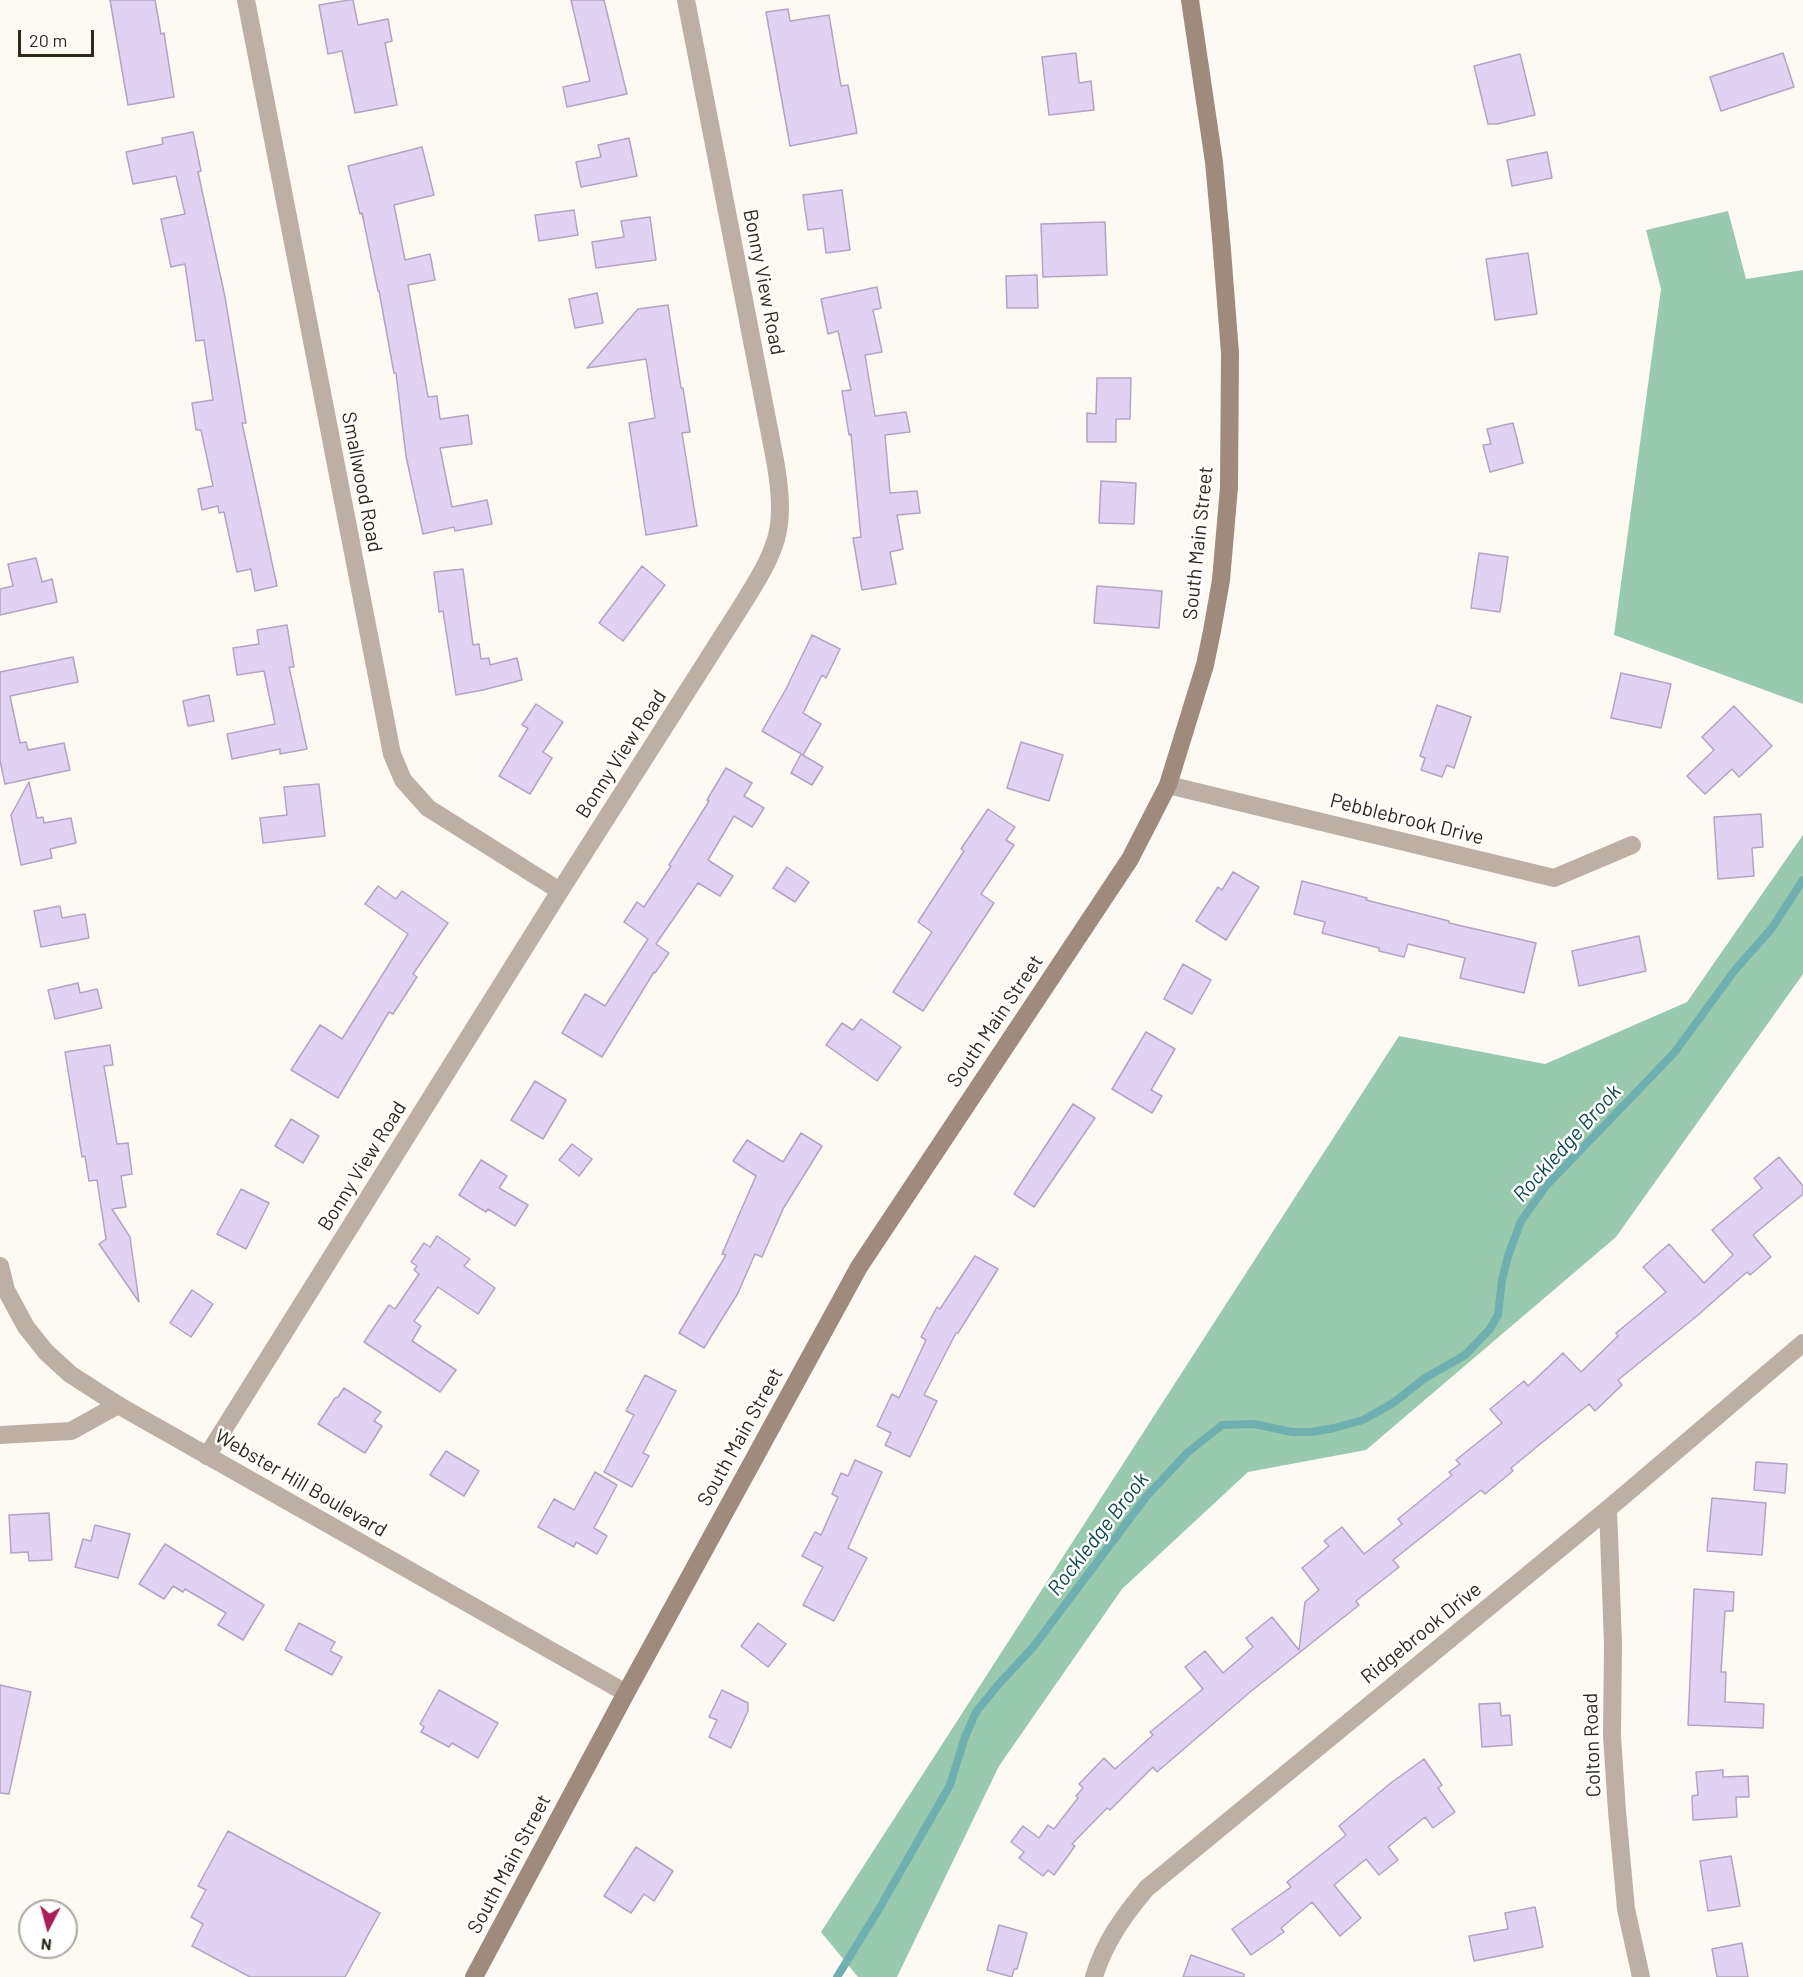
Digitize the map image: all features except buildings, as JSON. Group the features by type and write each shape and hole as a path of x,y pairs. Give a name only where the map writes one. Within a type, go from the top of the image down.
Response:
{"main road":[{"name":"South Main Street","path":"474,1977 859,1267 1130,859 1168,785 1205,665 1212,631 1221,580 1228,487 1230,353 1221,228 1214,162 1190,0"}],"street":[{"name":"Smallwood Road","path":"246,0 392,754 403,780 428,808 560,891"},
{"name":"Bonny View Road","path":"207,1455 560,891 744,603 774,546 778,526 779,484 686,0"},
{"name":"Pebblebrook Drive","path":"1168,785 1554,878 1632,845"},
{"name":"Webster Hill Boulevard","path":"0,1266 3,1296 46,1352 70,1374 118,1405 626,1693"},
{"name":"Ridgebrook Drive","path":"1094,1977 1109,1940 1124,1914 1147,1888 1608,1509 1803,1343"},
{"path":"0,1435 71,1431 118,1405"},
{"name":"Colton Road","path":"1608,1509 1613,1644 1612,1736 1616,1800 1626,1909 1641,1977"}],"green space":[{"path":"1728,211 1746,279 1803,270 1803,704 1614,635 1661,289 1646,230"},
{"path":"1803,835 1803,974 1616,1237 1366,1450 1248,1472 1122,1589 999,1766 897,1977 858,1977 821,1932 1399,1036 1545,1064 1687,1002"}],"waterway":[{"name":"Rockledge Brook","path":"837,1977 950,1785 965,1737 976,1712 1034,1646 1146,1497 1187,1453 1222,1425 1254,1424 1292,1432 1312,1432 1363,1420 1393,1403 1425,1378 1465,1355 1490,1329 1498,1315 1502,1280 1521,1221 1546,1186 1674,1053 1735,970 1772,928 1803,880"}]}
